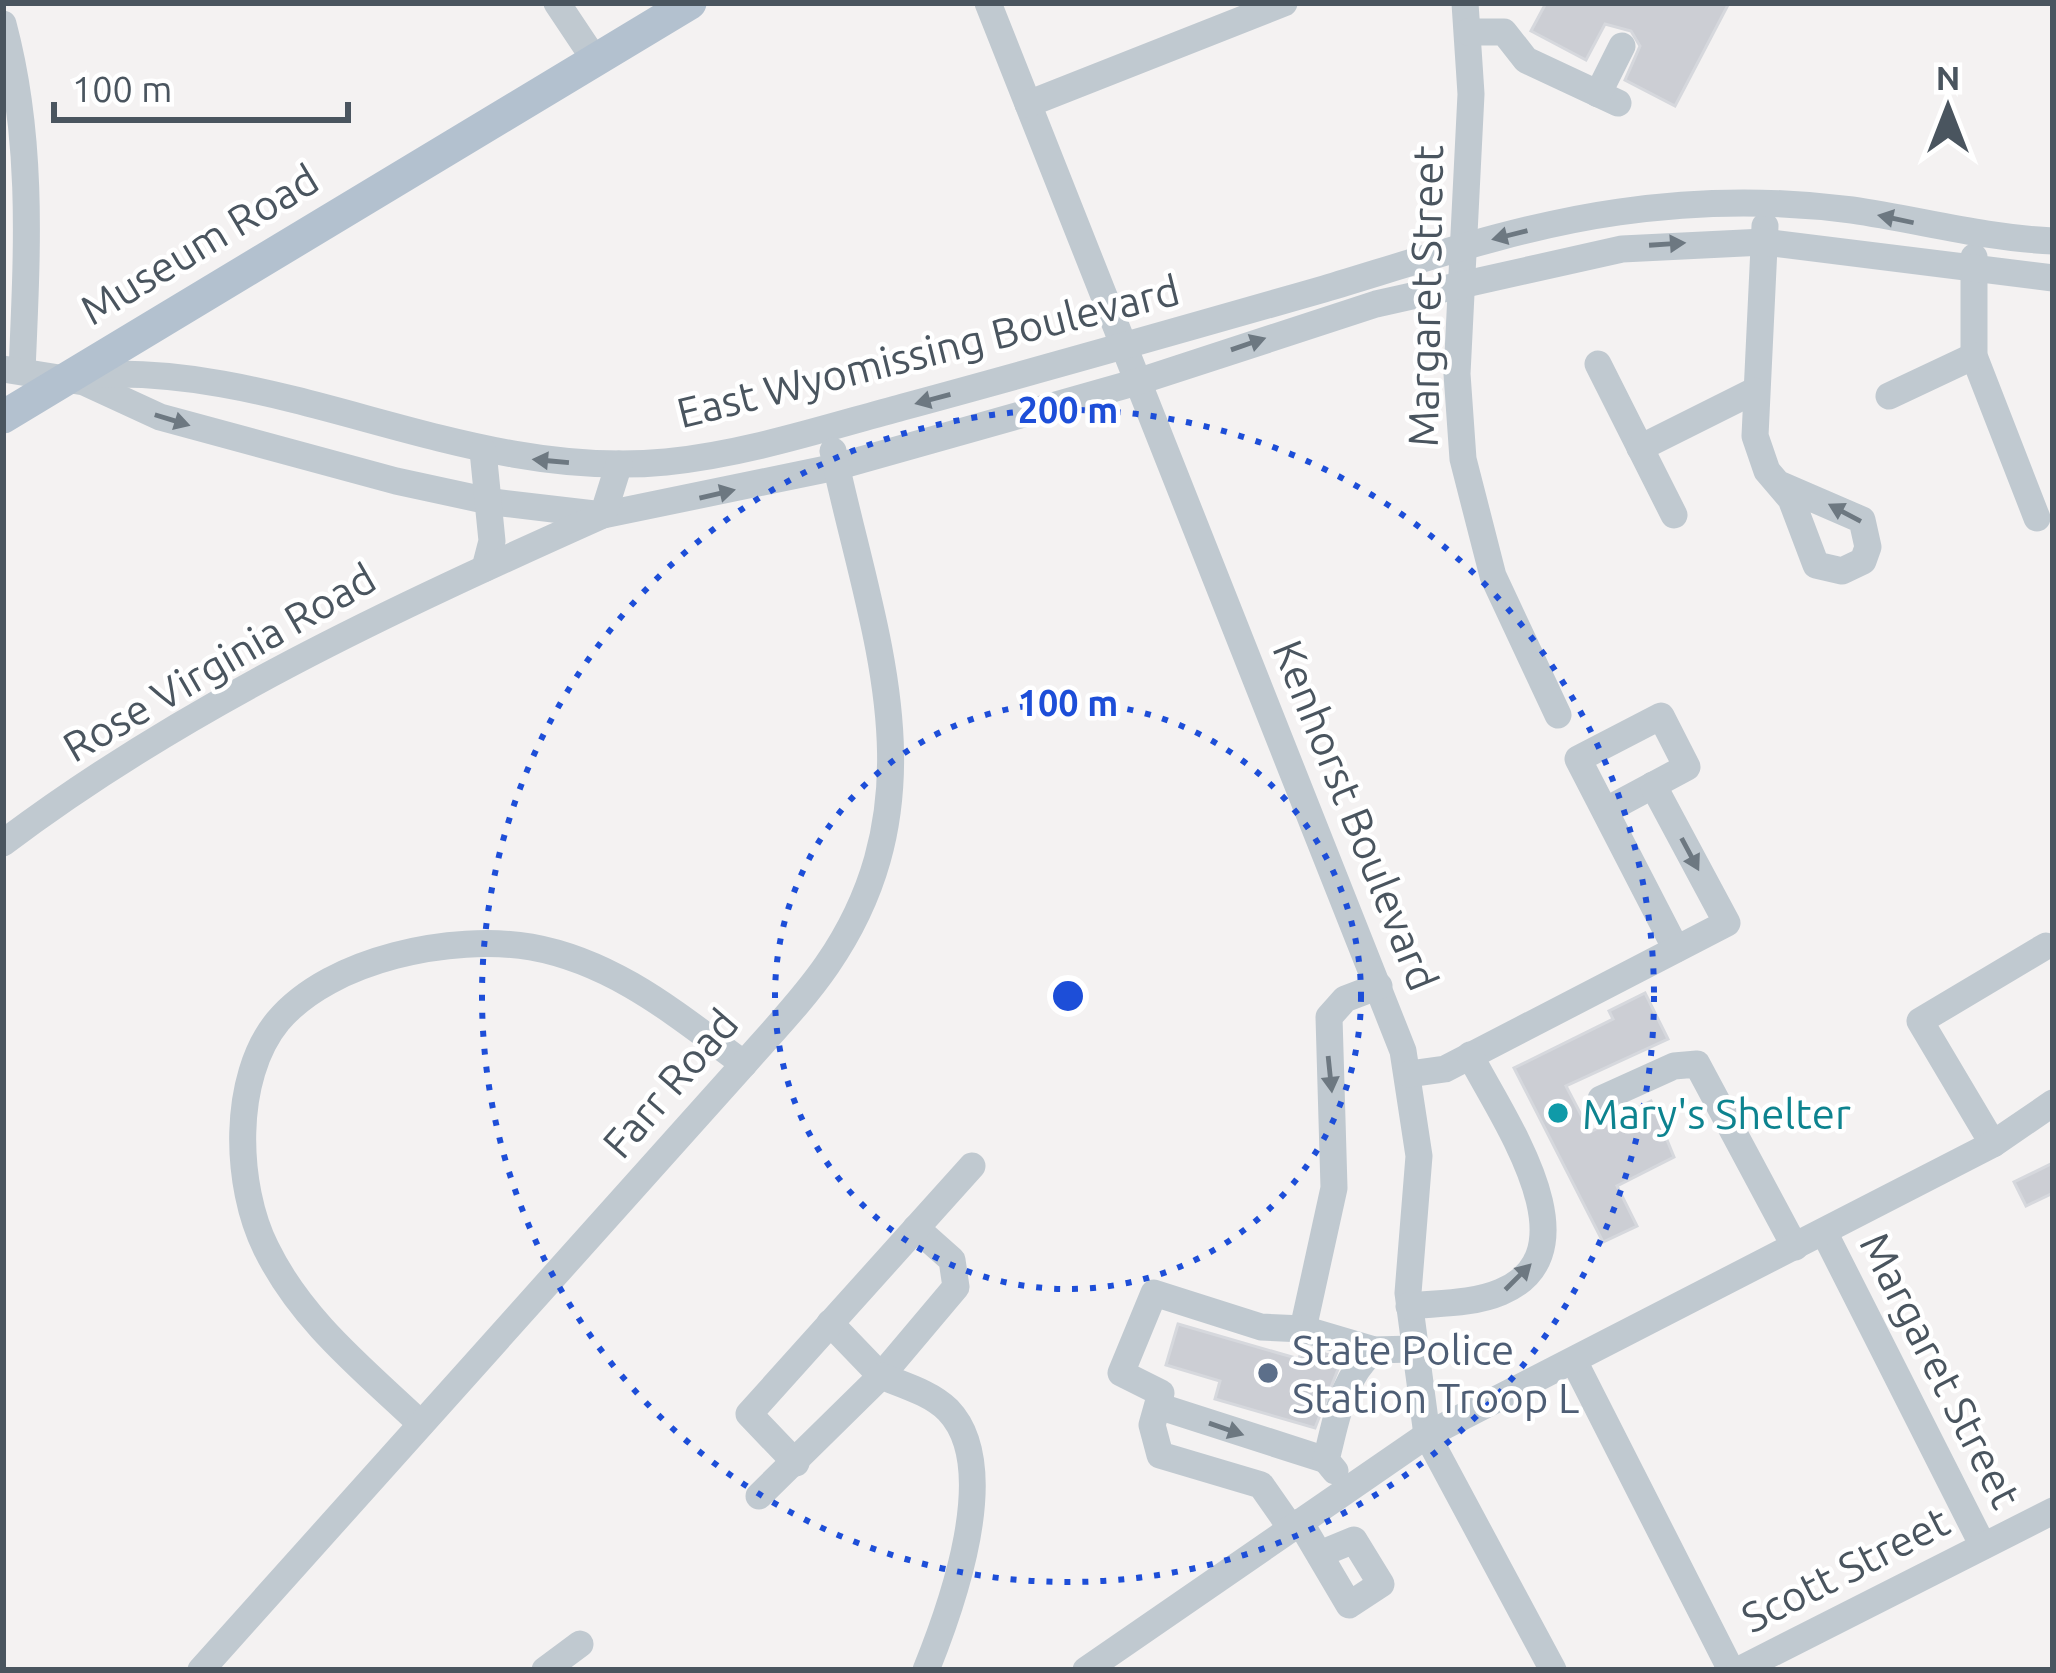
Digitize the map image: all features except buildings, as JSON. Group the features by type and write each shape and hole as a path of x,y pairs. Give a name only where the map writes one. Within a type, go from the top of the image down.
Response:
{"main road":[{"name":"Museum Road","path":"3,417 64,376 690,3"}],"street":[{"path":"557,3 595,60"},
{"name":"Kenhorst Boulevard","path":"988,3 1379,986 1409,1074 1419,1156 1408,1306 1427,1435 1553,1670"},
{"path":"1028,104 1284,3"},
{"name":"Margaret Street","path":"1465,3 1466,248 1457,374 1470,499 1493,576 1558,715"},
{"path":"3,24 17,86 28,182 12,370 64,376"},
{"path":"1468,32 1504,32 1526,60 1608,99 1622,46"},
{"path":"1766,204 1754,391 1760,455 1781,485"},
{"name":"East Wyomissing Boulevard","path":"64,376 158,372 483,452 619,464 722,453 828,429 1124,349 1466,248 1624,211 1766,204 1850,210 1976,235 2053,241"},
{"path":"1976,235 1974,356 2037,518"},
{"name":"East Wyomissing Boulevard","path":"64,376 160,417 487,500 603,515 836,467 1137,382 1307,324 1622,249 1764,242 1868,252 1972,272 2053,278"},
{"path":"1889,396 1974,356"},
{"path":"1598,364 1674,515"},
{"path":"1640,448 1754,391"},
{"name":"Farr Road","path":"201,1670 744,1064 838,948 867,889 887,819 893,733 888,681 828,429"},
{"path":"483,452 492,541 485,568"},
{"path":"603,515 619,464"},
{"name":"Rose Virginia Road","path":"3,843 149,742 301,654 603,515"},
{"path":"1605,811 1688,767 1661,716 1578,760 1676,949"},
{"path":"1409,1074 1445,1069 1727,923 1653,785"},
{"path":"422,1424 310,1319 263,1244 244,1177 243,1123 253,1075 278,1022 335,979 379,960 440,945 500,944 562,954 625,979 744,1064"},
{"path":"1993,1144 1920,1021 2046,946"},
{"path":"1304,1329 1334,1188 1329,1017 1345,999 1379,986"},
{"path":"1408,1306 1487,1298 1508,1290 1537,1256 1543,1235 1544,1201 1470,1055"},
{"path":"1601,1099 1674,1066 1697,1064 1795,1247"},
{"path":"1086,1670 1427,1435 1993,1144 2053,1103"},
{"path":"796,1463 749,1414 972,1166"},
{"path":"760,1496 881,1376 956,1287 952,1260 916,1228"},
{"name":"Margaret Street","path":"1824,1232 1983,1546"},
{"path":"1320,1554 1351,1539 1381,1584 1349,1605 1320,1554 1262,1485 1160,1455 1152,1440 1161,1394 1121,1373 1154,1293 1261,1327 1304,1329 1374,1351 1412,1348"},
{"path":"830,1324 881,1376 951,1413 962,1438 975,1507 926,1670"},
{"path":"1326,1460 1341,1397 1354,1369 1374,1351"},
{"path":"1574,1360 1735,1670"},
{"path":"1158,1406 1326,1460 1349,1488"},
{"path":"1262,1485 1294,1452"},
{"name":"Scott Street","path":"1735,1670 2053,1511"},
{"path":"545,1670 580,1644"}],"place":[{"name":"Mary's Shelter","path":"1558,1113"},
{"name":"State Police Station Troop L","path":"1268,1373"}]}
